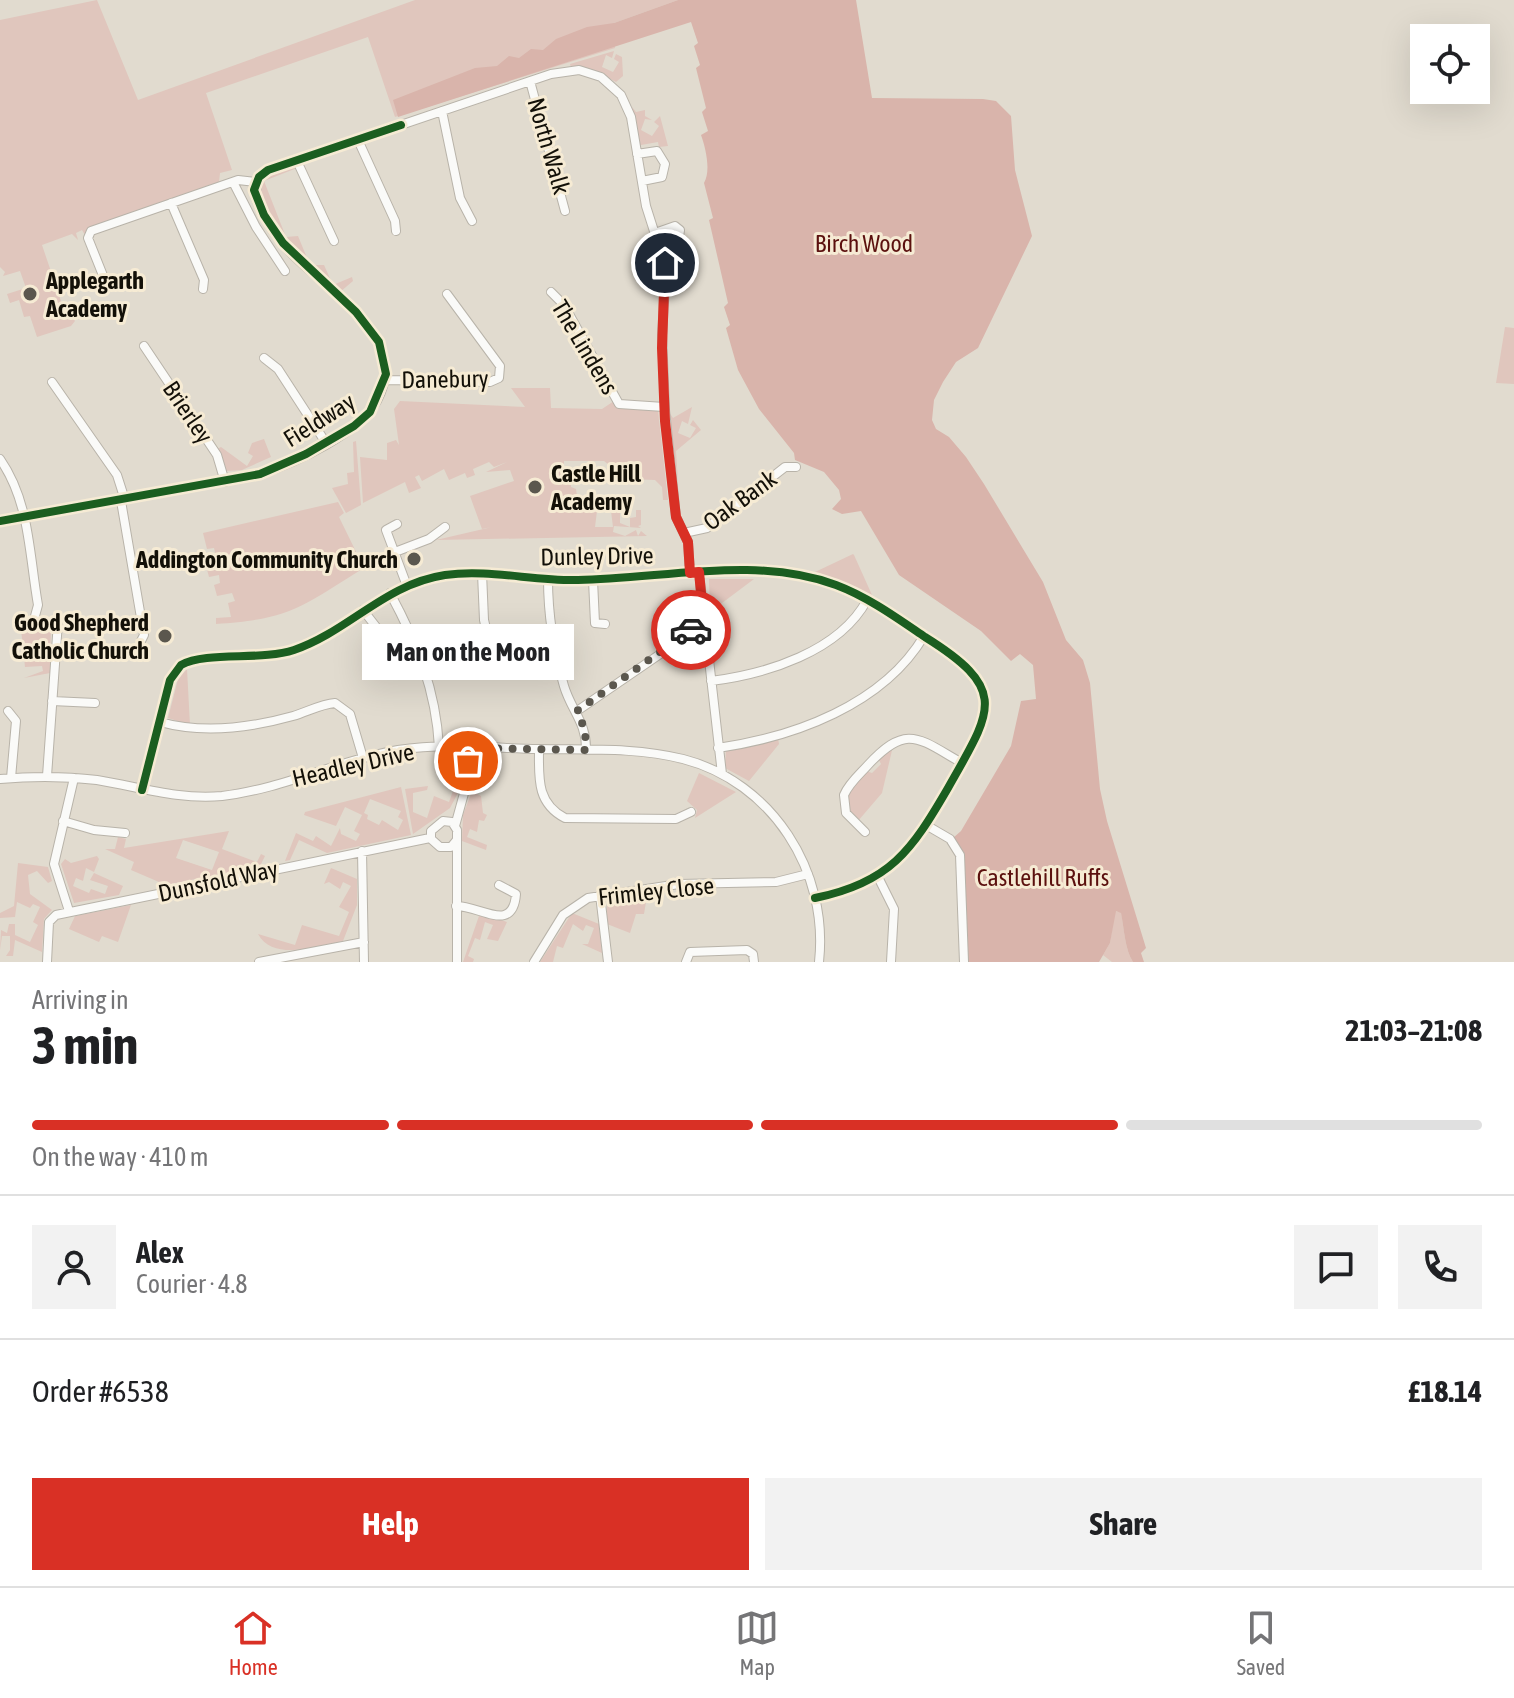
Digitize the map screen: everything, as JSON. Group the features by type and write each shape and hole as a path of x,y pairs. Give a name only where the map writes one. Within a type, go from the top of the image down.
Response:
{"street":[{"path":"385,380 385,358 374,335 356,312 295,257 276,234 256,199 256,182 265,171 530,81 570,70 585,71 606,80 628,106 642,181 667,278 662,335 664,407 676,517 689,545 704,624 722,774"},
{"name":"North Walk","path":"530,81 565,211"},
{"path":"442,111 460,198 472,221"},
{"path":"358,140 395,221 396,231"},
{"path":"637,154 657,151 665,164 663,176 642,181"},
{"path":"297,161 334,241"},
{"path":"104,278 88,238 90,232 233,182 245,179 256,182"},
{"path":"233,182 256,227 285,271"},
{"path":"171,203 204,280 203,289"},
{"path":"655,233 675,226 680,230 679,237 659,244"},
{"name":"The Lindens","path":"551,292 565,307 617,403 624,407 664,407"},
{"name":"Danebury","path":"385,380 490,382 499,378 500,366 447,294"},
{"name":"Brierley","path":"144,346 217,455 225,482"},
{"path":"264,358 277,367 326,443"},
{"name":"Fieldway","path":"0,521 268,472 326,443 366,418 379,398 385,380"},
{"path":"52,382 117,475 144,635 141,641"},
{"path":"0,459 19,490 38,605 35,616"},
{"name":"Oak Bank","path":"684,533 704,530 785,467 796,467"},
{"path":"397,524 386,529 407,586"},
{"path":"395,552 429,539 445,527"},
{"name":"Dunley Drive","path":"142,790 172,675 185,663 292,651 329,634 390,593 407,586 443,576 482,573 593,580 694,572 804,577 836,585 867,600 924,636 970,667 984,693 982,725 908,851 878,877 852,889 815,898"},
{"path":"482,573 484,617 497,675"},
{"path":"548,579 550,617 563,683 585,730 586,750"},
{"path":"593,580 595,624 605,624"},
{"path":"390,593 426,671 436,705 439,747"},
{"path":"711,681 756,673 805,653 849,625 867,600"},
{"path":"363,610 380,635 388,661"},
{"path":"47,776 58,622"},
{"path":"577,711 704,624"},
{"path":"718,748 768,739 838,710 896,673 924,636"},
{"path":"52,701 95,703"},
{"path":"160,722 191,729 214,729 277,719 338,704 350,714 363,758"},
{"path":"8,711 16,721 11,778"},
{"path":"865,832 844,810 846,790 893,740 913,740 932,746 962,763"},
{"name":"Headley Drive","path":"0,779 74,778 186,797 230,795 397,750 439,747 586,750 669,756 722,774 747,790 773,814 799,852 808,874 820,928 819,962"},
{"path":"457,962 455,826 466,789 468,748"},
{"path":"709,768 718,748"},
{"path":"539,749 542,794 563,817 578,820 676,819 691,812"},
{"path":"47,962 51,918 69,911 54,867 74,778"},
{"path":"456,862 445,848 430,838 432,829 459,806"},
{"path":"63,821 94,830 125,833"},
{"path":"443,821 455,826"},
{"path":"926,825 950,839 960,855 964,962"},
{"name":"Dunsfold Way","path":"69,911 430,838"},
{"path":"445,848 456,841"},
{"path":"362,851 364,962"},
{"name":"Frimley Close","path":"534,962 566,912 584,899 679,884 776,882 808,874"},
{"path":"878,877 894,909 891,962"},
{"path":"456,906 495,917 507,916 514,910 516,894 499,885"},
{"path":"600,895 608,962"},
{"path":"259,962 288,959 364,942"},
{"path":"686,962 690,952 697,949 747,950 753,954 754,962"}],"shaded area":[{"path":"97,0 138,100 415,0 678,0 614,23 615,48 395,117 368,37 206,93 232,170 220,173 219,182 94,226 85,235 82,230 76,233 78,240 72,234 42,245 62,304 75,321 71,326 37,337 30,316 24,317 19,300 10,303 7,294 26,288 20,271 3,276 5,272 0,267 0,20"},
{"path":"614,51 612,58 606,55 602,67 613,72 619,62 614,59 616,54 622,57 623,76 616,82 595,71 571,67 570,64"},
{"path":"632,107 636,112 645,110 645,116 652,120 645,119 641,130 652,136 659,126 654,122 660,116 668,146 659,147 658,142 641,145 641,151"},
{"path":"292,166 297,168 264,181 286,237 298,236 310,265 324,265 333,285 352,277 353,281 340,292 299,257 275,229 266,213 261,197 262,180"},
{"path":"1505,327 1514,328 1514,384 1496,383"},
{"name":"Castle Hill Academy","path":"511,388 550,388 551,408 602,409 614,401 622,408 658,411 668,500 663,500 662,487 655,480 627,479 604,461 564,461 564,469 571,469 571,487 576,489 578,503 588,501 589,505 603,505 604,501 610,501 610,508 597,511 595,527 613,527 611,511 620,511 620,523 630,527 630,518 636,517 636,510 641,510 641,525 638,526 641,528 614,526 613,532 625,536 636,530 638,536 641,531 647,536 436,540 492,527 482,529 470,496 514,481 510,470 486,472 507,462 494,467 489,462 473,469 475,475 467,478 465,473 449,480 444,469 422,481 419,475 415,477 421,488 409,493 405,482 363,503 360,457 387,460 387,443 396,440 399,445 394,409 400,401 525,407"},
{"path":"692,407 688,424 682,421 678,433 690,438 696,428 690,425 693,420 701,430 676,451 678,481 669,412 673,418"},
{"path":"264,439 271,457 242,470 226,471 217,449 221,447 247,466 253,456 248,453 252,443"},
{"path":"356,441 361,505 346,513 332,488 348,484 347,473 354,472 353,442"},
{"path":"338,502 344,513 339,517 364,568 296,608 263,618 216,624 216,618 231,617 228,603 235,601 232,593 217,596 214,585 220,583 219,575 209,577 206,566 216,557 214,548 207,549 203,533"},
{"path":"854,555 872,595 815,572"},
{"path":"709,579 754,579 710,612"},
{"path":"51,624 50,673 24,678 43,671 42,666 25,667 21,629 43,629 44,625"},
{"path":"187,669 190,725 168,718 178,679"},
{"path":"778,738 779,744 749,781 725,768 726,749"},
{"path":"893,746 882,793 858,821 848,811 848,792 866,771 872,773 881,764 878,758"},
{"path":"699,773 736,792 695,818 697,810 687,801"},
{"path":"449,782 460,789 450,808 413,834 405,789 428,786 427,790 413,793 413,812 427,818 434,796 449,802 454,788"},
{"path":"401,787 411,835 327,853 299,840 290,860 285,861 296,833 313,841 316,836 331,846 340,828 341,834 356,841 360,834 354,831 362,815 345,807 336,826 304,815 305,812","holes":["370,799 401,811 398,817 403,820 398,830 382,820 379,825 367,819 368,815 364,813"]},
{"path":"472,791 481,796 483,813 487,815 484,821 479,820 477,832 470,829 467,837 487,845 486,850 462,841 463,815"},
{"path":"229,831 222,849 257,862 261,854 265,856 260,866 166,885 131,870 134,862 105,849 115,849 118,837 126,839 124,848","holes":["183,840 219,852 212,870 176,858"]},
{"path":"97,856 99,859 94,872 86,868 83,881 76,878 73,886 89,893 91,889 105,894 108,886 90,880 94,873 123,886 119,895 74,903 61,864 65,859 71,863"},
{"path":"18,863 48,867 52,881 48,883 37,871 28,875 30,894 52,910 44,919 42,952 15,940 13,956 6,956 10,950 10,936 2,936 0,950 1,930 7,933 9,924 15,924 15,935 30,942 38,925 33,922 40,907 33,904 30,908 17,902 15,917 0,918 0,913 14,906"},
{"path":"331,868 357,879 357,905 343,941 297,950 274,948 265,943 258,934 295,945 302,925 339,936 349,912 339,907 351,886 343,882 340,889 329,882 324,884"},
{"path":"647,896 644,914 636,914 630,933 607,924 607,900"},
{"path":"131,905 118,942 102,936 99,942 69,929 75,916"},
{"path":"1115,911 1121,912 1126,945 1133,962 1112,962 1103,955 1110,943"},
{"path":"480,913 507,922 498,941 487,939 493,925 485,922 480,940 475,938 468,956 474,959 473,962 463,962"},
{"path":"572,913 599,924 602,953 582,944 588,944 594,928 586,925 583,931 573,924 563,948 557,946 553,962 540,962"}],"green space":[{"name":"Birch Wood","path":"678,0 856,0 872,98 983,99 996,101 1011,116 1015,170 1032,236 978,348 956,362 943,382 934,400 932,420 936,429 949,437 966,457 984,484 1043,582 1066,640 1083,660 1090,683 1100,789 1146,948 1141,953 1144,962 1133,962 1130,957 1121,913 1116,911 1110,943 1099,962 966,962 963,862 953,838 961,831 1011,746 1021,701 1036,699 1033,665 1020,654 1011,661 981,631 899,575 861,511 842,514 832,509 841,499 839,490 824,472 795,460 794,453 759,409 738,370 726,328 730,325 724,307 728,303 704,183 707,166 701,135 708,131 696,68 700,65 694,46 698,43 691,22 398,117 393,100 475,68 497,66 509,56 519,58 531,49 543,50 556,39 587,27 614,23"}],"cycle path":[{"path":"0,521 260,474 306,454 354,426 370,412 386,374 379,342 356,312 283,243 264,215 254,190 259,177 268,170 401,125"},
{"path":"142,790 170,680 181,665 205,658 266,655 294,650 332,632 385,598 424,580 462,574 610,579 741,570 805,576 859,596 893,615 952,656 971,672 981,688 985,703 975,739 935,810 910,846 881,873 841,892 815,898"}],"way so far":[{"path":"468,761 468,748 586,750 585,730 577,711 691,630"}],"place":[{"name":"Applegarth Academy","path":"30,294"},
{"name":"Castle Hill Academy","path":"535,487"},
{"name":"Addington Community Church","path":"414,559"},
{"name":"Good Shepherd Catholic Church","path":"165,636"},
{"name":"Man on the Moon","path":"468,761"}],"route":[{"path":"665,263 665,421 676,519 688,542 690,573 699,572 704,624 691,630"}],"park label":[{"name":"Castlehill Ruffs","path":"1043,877"}]}
